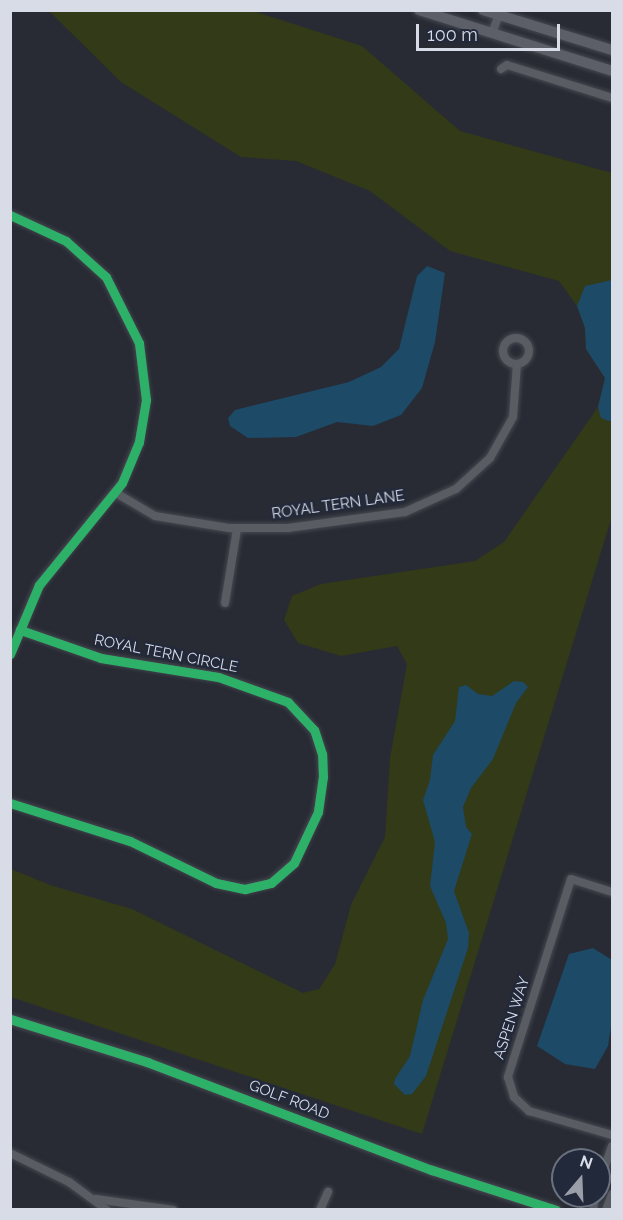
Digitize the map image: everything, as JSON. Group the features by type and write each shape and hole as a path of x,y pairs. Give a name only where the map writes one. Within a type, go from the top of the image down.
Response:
{"main road":[{"path":"419,10 612,71"},
{"path":"483,10 499,13 612,50"}],"street":[{"path":"492,33 499,13"},
{"path":"501,69 507,65 612,98"},
{"path":"10,215 46,229 90,260 117,293 139,343 146,380 143,422 132,463 116,493 54,562 26,610 10,654"},
{"name":"ROYAL TERN LANE","path":"116,493 170,520 237,529 288,528 405,512 456,489 475,475 503,441 517,394 518,364"},
{"path":"225,603 237,529"},
{"name":"ROYAL TERN CIRCLE","path":"10,803 130,841 216,883 245,889 272,883 294,863 318,812 323,777 322,754 314,730 288,702 218,677 101,658 20,630"},
{"name":"ASPEN WAY","path":"609,891 571,879 508,1077 514,1097 529,1111 612,1135"},
{"name":"GOLF ROAD","path":"10,1019 147,1062 432,1170 556,1209"},
{"path":"10,1153 94,1199 107,1209"},
{"path":"320,1209 328,1192"},
{"path":"606,1209 612,1194"},
{"path":"94,1199 173,1209"}],"green space":[{"path":"49,11 253,11 362,46 460,131 612,173 612,516 422,1134 11,997 11,869 50,885 132,909 303,993 319,989 335,964 351,905 385,837 390,758 407,664 397,646 341,656 298,643 284,620 292,596 321,584 475,561 504,542 598,407 605,378 586,349 585,328 577,306 559,281 450,251 370,191 296,161 241,157 121,82"}],"water":[{"path":"427,266 445,273 435,342 422,388 401,415 373,426 337,422 296,437 248,438 230,426 228,418 235,410 349,382 381,367 399,349 417,276"},
{"path":"612,280 612,421 609,421 601,418 598,407 605,378 586,349 585,328 577,306 585,286"},
{"path":"514,681 523,682 528,687 516,703 493,759 471,788 463,807 466,827 472,834 454,891 469,933 468,948 426,1076 412,1094 405,1095 394,1084 395,1079 410,1056 423,1000 448,939 446,923 430,886 435,842 423,800 430,780 433,755 455,721 459,687 466,685 478,694 492,696"},
{"path":"593,948 612,960 612,1021 608,1046 595,1069 565,1064 537,1046 569,954"}],"cycle path":[{"path":"10,215 66,241 106,277 139,343 146,400 139,442 122,483 39,585 10,654"},
{"path":"10,803 130,841 216,883 245,889 271,883 294,863 318,812 323,777 322,754 314,730 288,702 218,677 101,658 20,630"},
{"path":"10,1019 147,1062 432,1170 556,1210"}]}
